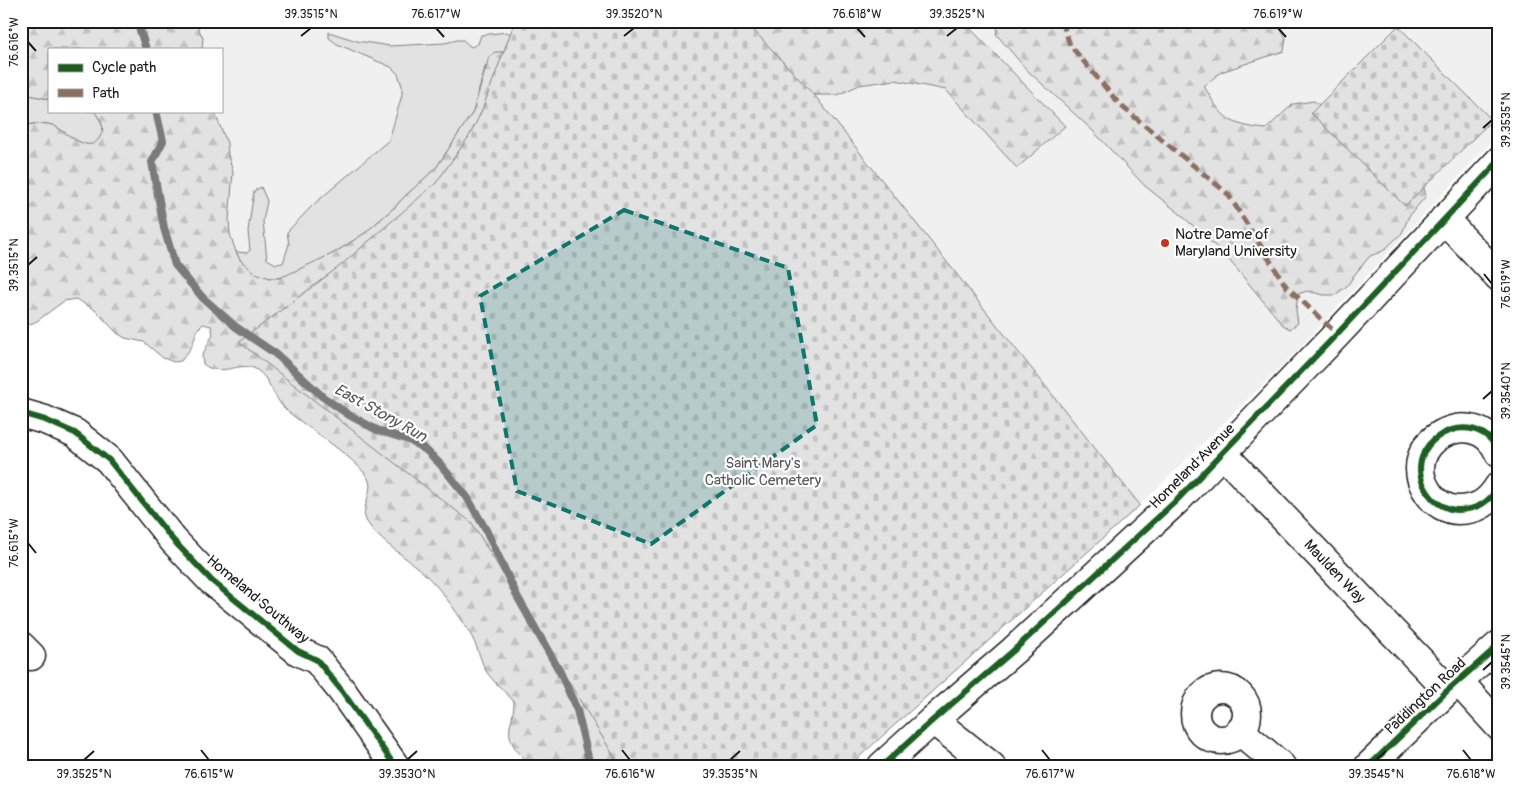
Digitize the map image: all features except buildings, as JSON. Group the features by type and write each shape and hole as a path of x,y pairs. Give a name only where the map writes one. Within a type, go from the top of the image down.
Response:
{"street":[{"name":"Homeland Avenue","path":"882,766 1013,651 1177,500 1223,454 1499,161"},
{"path":"1444,219 1499,277"},
{"name":"Homeland Southway","path":"21,413 45,420 75,433 109,460 173,540 212,581 298,651 317,660 342,691 396,766"},
{"path":"1496,496 1481,506 1468,510 1454,510 1442,506 1431,498 1423,486 1420,473 1421,460 1426,448 1435,437 1447,430 1461,428 1474,430 1486,437 1499,453"},
{"name":"Maulden Way","path":"1223,454 1453,686 1499,726"},
{"name":"Paddington Road","path":"1370,766 1453,686 1499,645"},
{"path":"933,720 991,766"},
{"path":"1240,731 1281,766"}],"highlighted area":[{"path":"624,210 788,268 817,425 651,544 517,491 480,296"}],"shaded area":[{"path":"21,21 515,21 508,45 470,135 239,342 21,206"},
{"name":"Notre Dame of Maryland University","path":"745,21 1499,21 1499,134 1295,353 1140,505 815,96"}],"green space":[{"path":"21,21 151,21 154,23 155,21 195,21 203,38 202,48 48,48 48,99 29,95 29,81 21,72"},
{"name":"Saint Mary's Catholic Cemetery","path":"515,21 745,21 815,96 1140,505 849,766 620,766 472,523 239,342 340,266 436,183 470,135 482,110"},
{"path":"566,21 963,21 1065,126 1017,168 946,90 895,80 859,85 838,95 798,95 664,766 533,766 524,758 516,749 511,739 510,726 514,702 486,671 467,628 431,580 382,540 367,522 364,512 370,486 364,473 345,454 286,410 265,378 257,370 251,367 244,367 217,370 203,364 202,356 213,334 211,326 203,324 198,329 191,348 181,361 174,362 163,358 144,342 125,338 117,333 95,310 76,299 64,301 37,321 21,328 21,125 49,124 84,144 91,144 96,142 103,128 95,112 214,112 227,143 233,172 229,220 230,234 236,252 240,260 255,273 270,278 280,278 334,253 365,233 436,168 473,112 489,57 495,52 512,52"},
{"path":"999,21 1277,21 1286,38 1284,51 1221,72 1204,86 1216,106 1234,122 1266,129 1293,104 1314,101 1422,181 1426,196 1409,216 1402,233 1383,251 1370,256 1347,286 1335,295 1324,295 1307,291 1298,294 1296,310 1298,323 1290,329 1283,325 1225,255 1179,213 1145,186 1092,130 1027,70 996,34"},
{"path":"1398,26 1492,120 1405,206 1311,113"},
{"path":"329,32 357,41 390,46 445,43 463,40 471,47 478,44 481,35 507,32 513,36 508,52 485,67 473,112 436,168 365,233 334,253 287,276 279,278 264,277 245,265 236,252 247,253 250,250 248,231 254,191 261,187 267,201 263,221 267,259 276,264 283,263 289,244 287,232 313,205 389,140 402,95 402,86 398,74 391,67 337,44 329,38"},
{"path":"21,72 29,81 29,95 48,99 48,112 95,112 103,129 101,136 91,145 78,141 49,124 21,125"}],"waterway":[{"name":"East Stony Run","path":"137,21 146,48"},
{"name":"East Stony Run","path":"156,112 163,141 152,162 164,228 175,265 203,298 236,327 276,354 323,397 349,415 377,430 409,440 426,450 440,464 467,497 486,530 517,596 560,672 577,710 590,766"}],"marked path":[{"path":"1062,21 1070,45 1120,105 1228,194 1286,286 1337,334"}],"cycle path":[{"path":"882,766 1013,651 1177,500 1337,334 1499,161"},
{"path":"21,413 45,420 75,433 109,460 173,540 212,581 298,651 317,660 342,691 395,766"},
{"path":"1499,453 1488,437 1473,429 1457,429 1442,434 1429,444 1422,458 1421,475 1429,494 1442,505 1454,510 1477,507 1487,501 1499,486"},
{"path":"1369,766 1448,690 1499,645"}],"place":[{"name":"Notre Dame of Maryland University","path":"1165,243"}]}
